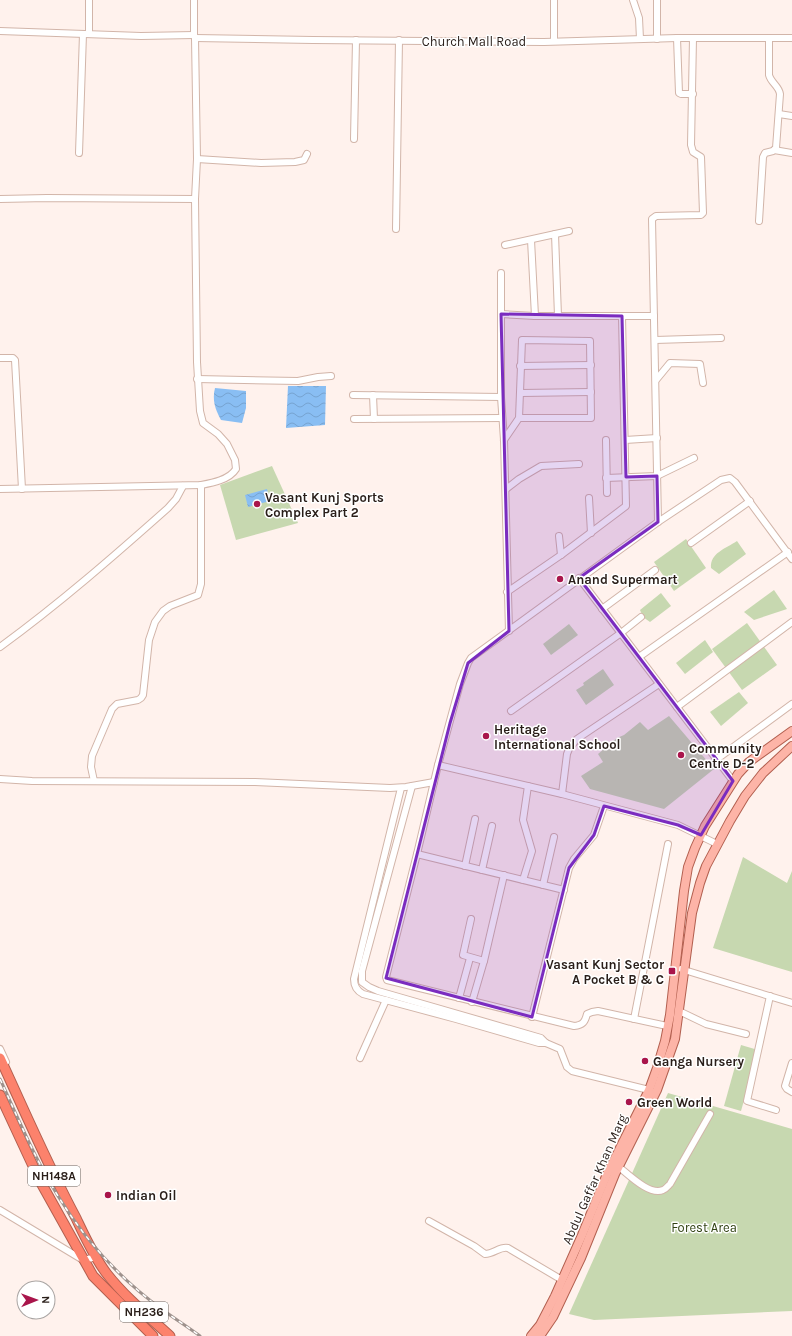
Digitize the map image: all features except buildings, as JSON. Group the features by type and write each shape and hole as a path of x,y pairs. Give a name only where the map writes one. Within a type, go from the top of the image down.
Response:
{"highway":[{"name":"NH148A","path":"0,1058 61,1191 106,1273 118,1288"},
{"name":"NH148A","path":"0,1095 40,1182 93,1276 153,1336"},
{"name":"NH236","path":"118,1288 170,1336"}],"main road":[{"name":"Abdul Gaffar Khan Marg","path":"531,1336 540,1325 562,1280 607,1174 649,1090 657,1068 668,1026 688,867 701,835 733,781 749,762 792,731"},
{"name":"Abdul Gaffar Khan Marg","path":"540,1336 553,1317 581,1258 619,1167 656,1090 675,1039 692,913 706,866 730,821 754,784 763,773 792,746"}],"street":[{"path":"79,152 88,0"},
{"path":"0,489 201,485 221,480 236,469 236,464 227,444 222,437 205,426 200,416 197,379 195,199 197,159 194,0"},
{"path":"554,0 554,41"},
{"path":"633,0 639,18 640,39"},
{"path":"657,0 657,39"},
{"name":"Church Mall Road","path":"0,31 141,36 356,40 554,41 677,38 792,38"},
{"path":"677,38 679,92 681,94 693,94"},
{"path":"658,522 653,218 656,216 701,215 703,213 701,157 693,152 691,145 693,38"},
{"path":"769,38 769,75 780,91 777,145 774,150"},
{"path":"354,139 356,40"},
{"path":"396,229 399,40"},
{"path":"779,114 792,116"},
{"path":"759,221 763,157 766,152 774,150 792,153"},
{"path":"197,159 261,163 295,162 304,160 307,154"},
{"path":"0,199 195,199"},
{"path":"505,246 569,231"},
{"path":"556,234 558,316"},
{"path":"531,240 534,316"},
{"path":"501,273 501,396 506,489 509,631"},
{"path":"501,314 534,316 654,316"},
{"path":"507,592 626,506 622,316"},
{"path":"655,340 721,338"},
{"path":"504,440 519,418 522,340 589,340 591,342 591,419 519,418"},
{"path":"0,358 12,358 15,362 22,489"},
{"path":"656,380 670,363 700,364 702,383"},
{"path":"520,366 591,365"},
{"path":"197,379 298,381 330,376"},
{"path":"521,393 591,392"},
{"path":"353,395 501,396"},
{"path":"373,395 374,419"},
{"path":"354,419 502,418"},
{"path":"625,440 657,438"},
{"path":"606,440 606,493"},
{"path":"606,478 657,476 694,458"},
{"path":"506,489 519,479 541,466 579,464"},
{"path":"668,1026 607,1012 592,1012 587,1014 585,1022 581,1025 574,1026 472,1002 390,981 386,978 438,764 460,684 468,663 476,654 579,578 658,522 721,480 730,478 735,482 792,558"},
{"path":"94,781 91,767 92,756 112,709 117,704 141,698 143,694 149,640 154,622 166,609 177,602 195,597 200,592 201,485"},
{"path":"0,647 26,628 163,513 176,499 183,486"},
{"path":"589,498 590,533"},
{"path":"691,543 750,501"},
{"path":"559,536 560,555"},
{"path":"639,657 788,552"},
{"path":"602,609 655,570"},
{"path":"579,578 733,781"},
{"path":"511,711 621,633 641,617"},
{"path":"677,707 792,622"},
{"path":"562,794 567,754 577,739 659,684"},
{"path":"717,759 792,704"},
{"path":"438,764 562,794 678,825 717,844"},
{"path":"0,779 255,782 402,788 434,782"},
{"path":"412,786 361,975 362,982 369,988 541,1038 546,1043 560,1049 567,1067 572,1071 649,1090"},
{"path":"523,880 532,851 523,820 528,786"},
{"path":"402,788 354,979 355,986 360,992 386,1000 539,1044 546,1043"},
{"path":"532,1017 571,864 582,848 594,835 604,806"},
{"path":"465,866 475,819"},
{"path":"482,870 492,826"},
{"path":"543,884 554,838"},
{"path":"634,1019 668,844"},
{"path":"417,854 564,890"},
{"path":"472,1002 484,961 504,876"},
{"path":"471,919 462,953 470,958 484,961"},
{"path":"459,998 470,958"},
{"path":"675,967 792,1003"},
{"path":"770,996 747,1101 776,1110"},
{"path":"360,1058 386,1000"},
{"path":"679,1011 706,1024 746,1034"},
{"path":"0,1049 26,1105 47,1159"},
{"path":"792,1063 786,1086 787,1089 792,1092"},
{"path":"619,1167 643,1186 658,1191 666,1189 710,1114"},
{"path":"0,1210 83,1260 97,1257"},
{"path":"429,1221 474,1246 485,1254 493,1253 502,1247 508,1248 562,1280"}],"highlighted area":[{"path":"501,314 622,316 626,477 657,476 658,522 579,578 733,781 701,835 678,825 604,806 594,835 569,868 532,1017 386,978 450,723 468,663 509,631"}],"green space":[{"name":"Vasant Kunj Sports Complex Part 2","path":"272,466 298,523 236,540 220,485"},
{"path":"686,539 706,568 674,591 654,562"},
{"path":"737,541 746,554 719,574 711,568 713,559 719,552"},
{"path":"774,590 787,609 754,620 744,612"},
{"path":"661,593 671,606 650,622 643,617 640,610"},
{"path":"747,623 777,665 742,690 712,649"},
{"path":"569,624 578,635 551,655 543,644"},
{"path":"705,640 713,652 685,674 676,663"},
{"path":"603,669 614,685 586,705 576,690 584,685 583,683"},
{"path":"739,692 748,703 721,726 710,712"},
{"path":"669,716 714,769 664,809 590,789 581,776 603,762 598,754 617,738 624,735 640,722 648,730"},
{"path":"743,857 787,883 792,871 792,972 713,948"},
{"path":"741,1045 758,1050 741,1111 724,1106"},
{"name":"Forest Area","path":"668,1093 792,1129 792,1311 594,1320 569,1314"}],"water":[{"path":"288,386 326,386 325,425 286,428"},
{"path":"215,388 246,391 246,408 242,423 221,420 215,404"},
{"path":"267,489 270,501 248,507 245,495"}],"railway":[{"path":"0,1079 42,1168 58,1196 80,1228 105,1258 133,1286 163,1310 200,1336"}],"place":[{"name":"Vasant Kunj Sports Complex Part 2","path":"257,504"},
{"name":"Anand Supermart","path":"560,579"},
{"name":"Heritage International School","path":"486,736"},
{"name":"Community Centre D-2","path":"681,755"},
{"name":"Vasant Kunj Sector A Pocket B & C","path":"672,971"},
{"name":"Ganga Nursery","path":"645,1061"},
{"name":"Green World","path":"629,1102"},
{"name":"Indian Oil","path":"108,1195"}]}
